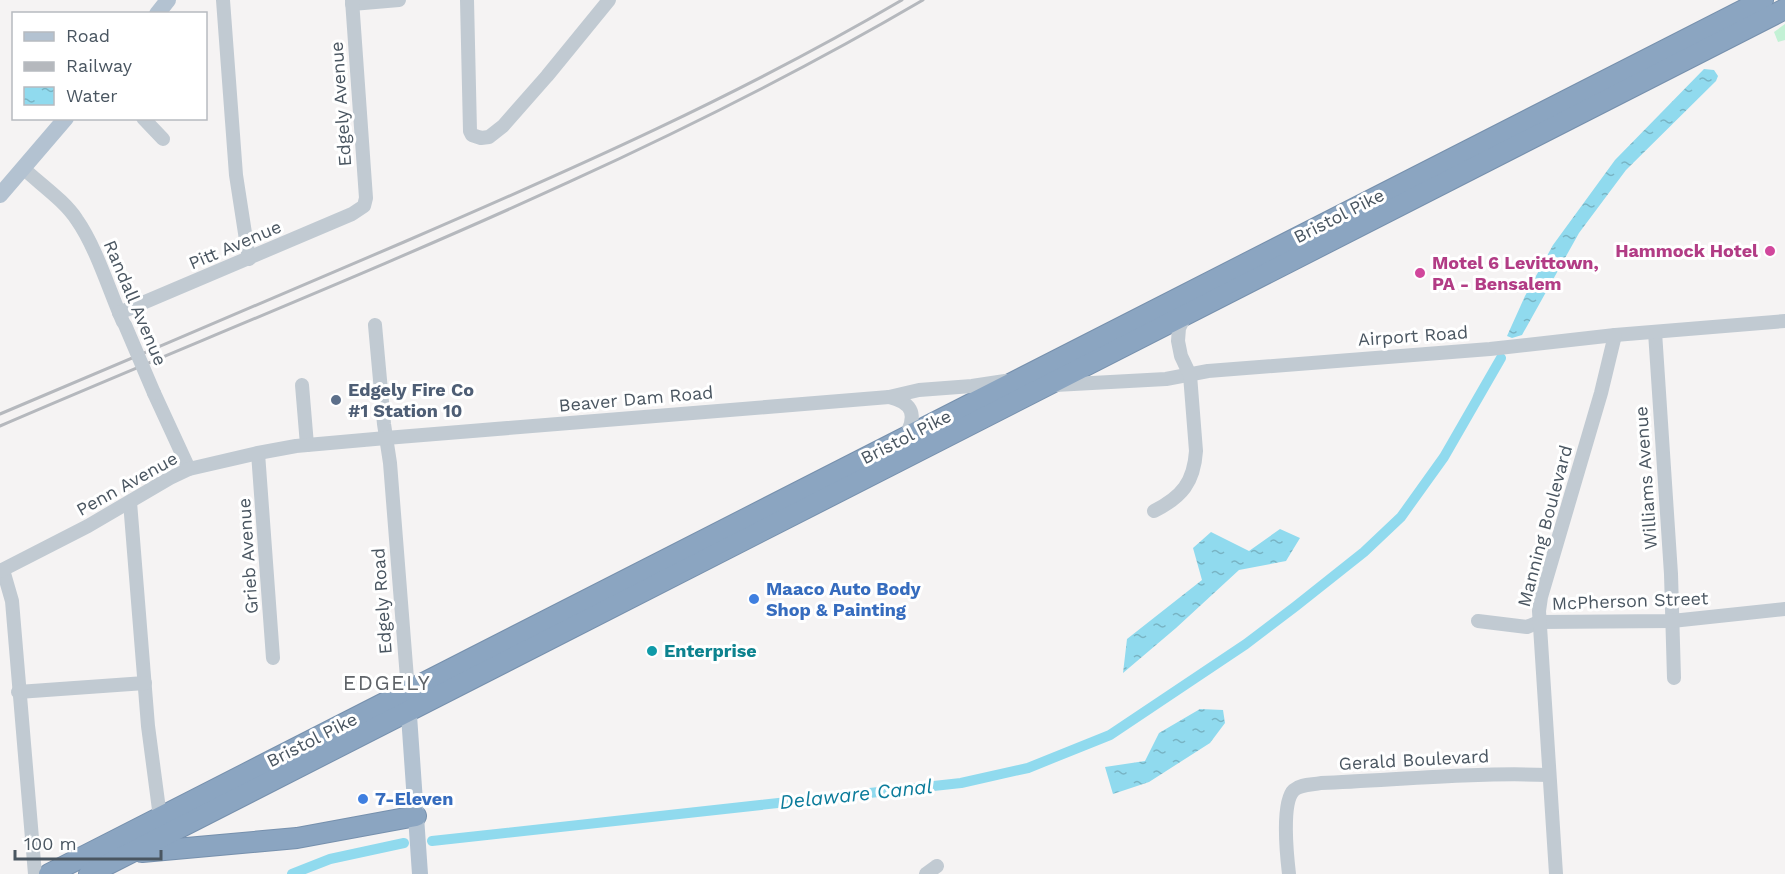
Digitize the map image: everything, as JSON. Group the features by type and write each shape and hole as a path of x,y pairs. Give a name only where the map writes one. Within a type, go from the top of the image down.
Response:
{"highway":[{"name":"Bristol Pike","path":"49,874 1763,0"},
{"name":"Bristol Pike","path":"89,874 1785,9"},
{"path":"128,854 297,838 416,816"}],"main road":[{"path":"0,195 64,120"},
{"name":"Edgely Road","path":"408,691 420,874"}],"street":[{"path":"223,0 236,175 249,259"},
{"path":"352,2 399,0"},
{"path":"467,0 470,131 472,135 481,138 489,137 503,126 609,0"},
{"name":"Edgely Avenue","path":"352,2 366,198 364,206"},
{"path":"145,120 163,139"},
{"name":"Randall Avenue","path":"23,168 68,208 77,218 87,236 189,469"},
{"name":"Pitt Avenue","path":"122,319 249,259 352,214 364,206"},
{"path":"1154,511 1180,494 1192,476 1195,464 1190,375 1181,356 1178,340 1179,328 1186,314"},
{"name":"Airport Road","path":"1044,387 1068,383 1166,379 1208,371 1785,321"},
{"name":"Edgely Road","path":"375,325 390,463 408,691"},
{"name":"Williams Avenue","path":"1655,332 1671,564 1674,678"},
{"name":"Manning Boulevard","path":"1556,874 1539,622 1541,597 1601,393 1615,335"},
{"name":"Beaver Dam Road","path":"386,438 889,397 919,390 987,385 1022,378"},
{"path":"302,385 307,445"},
{"path":"889,397 902,401 910,409 912,419 905,437"},
{"name":"Penn Avenue","path":"1,571 189,469 258,453 307,445 386,438"},
{"name":"Grieb Avenue","path":"258,453 273,658"},
{"path":"130,502 149,739 160,817"},
{"path":"1,571 12,601 34,874"},
{"name":"McPherson Street","path":"1478,621 1527,627 1539,622 1672,621 1785,609"},
{"path":"18,692 145,683"},
{"name":"Gerald Boulevard","path":"1289,874 1286,821 1289,801 1294,790 1301,786 1445,776 1549,774"}],"green space":[{"path":"1785,24 1785,40 1778,42 1774,32"}],"water":[{"path":"1704,69 1714,70 1718,76 1716,81 1626,170 1579,233 1522,335 1512,338 1507,336 1525,296 1553,245 1615,160"},
{"path":"1280,529 1300,538 1286,561 1239,570 1123,673 1127,639 1202,580 1193,548 1211,532 1249,551"},
{"path":"1200,709 1223,710 1225,723 1210,743 1149,782 1113,794 1105,767 1145,761 1159,733"}],"waterway":[{"name":"Delaware Canal","path":"432,841 961,783 1028,768 1110,735 1246,644 1364,552 1401,517 1444,457 1501,358"},
{"name":"Delaware Canal","path":"292,874 330,859 404,843"}],"railway":[{"path":"0,414 531,187 719,99 902,0"},
{"path":"0,426 351,278 584,175 812,62 923,0"}],"place":[{"name":"Hammock Hotel","path":"1770,251"},
{"name":"Motel 6 Levittown, PA - Bensalem","path":"1420,273"},
{"name":"Edgely Fire Co #1 Station 10","path":"336,400"},
{"name":"Maaco Auto Body Shop & Painting","path":"754,599"},
{"name":"Enterprise","path":"652,651"},
{"name":"7-Eleven","path":"363,799"}],"district":[{"name":"EDGELY","path":"387,683"}]}
